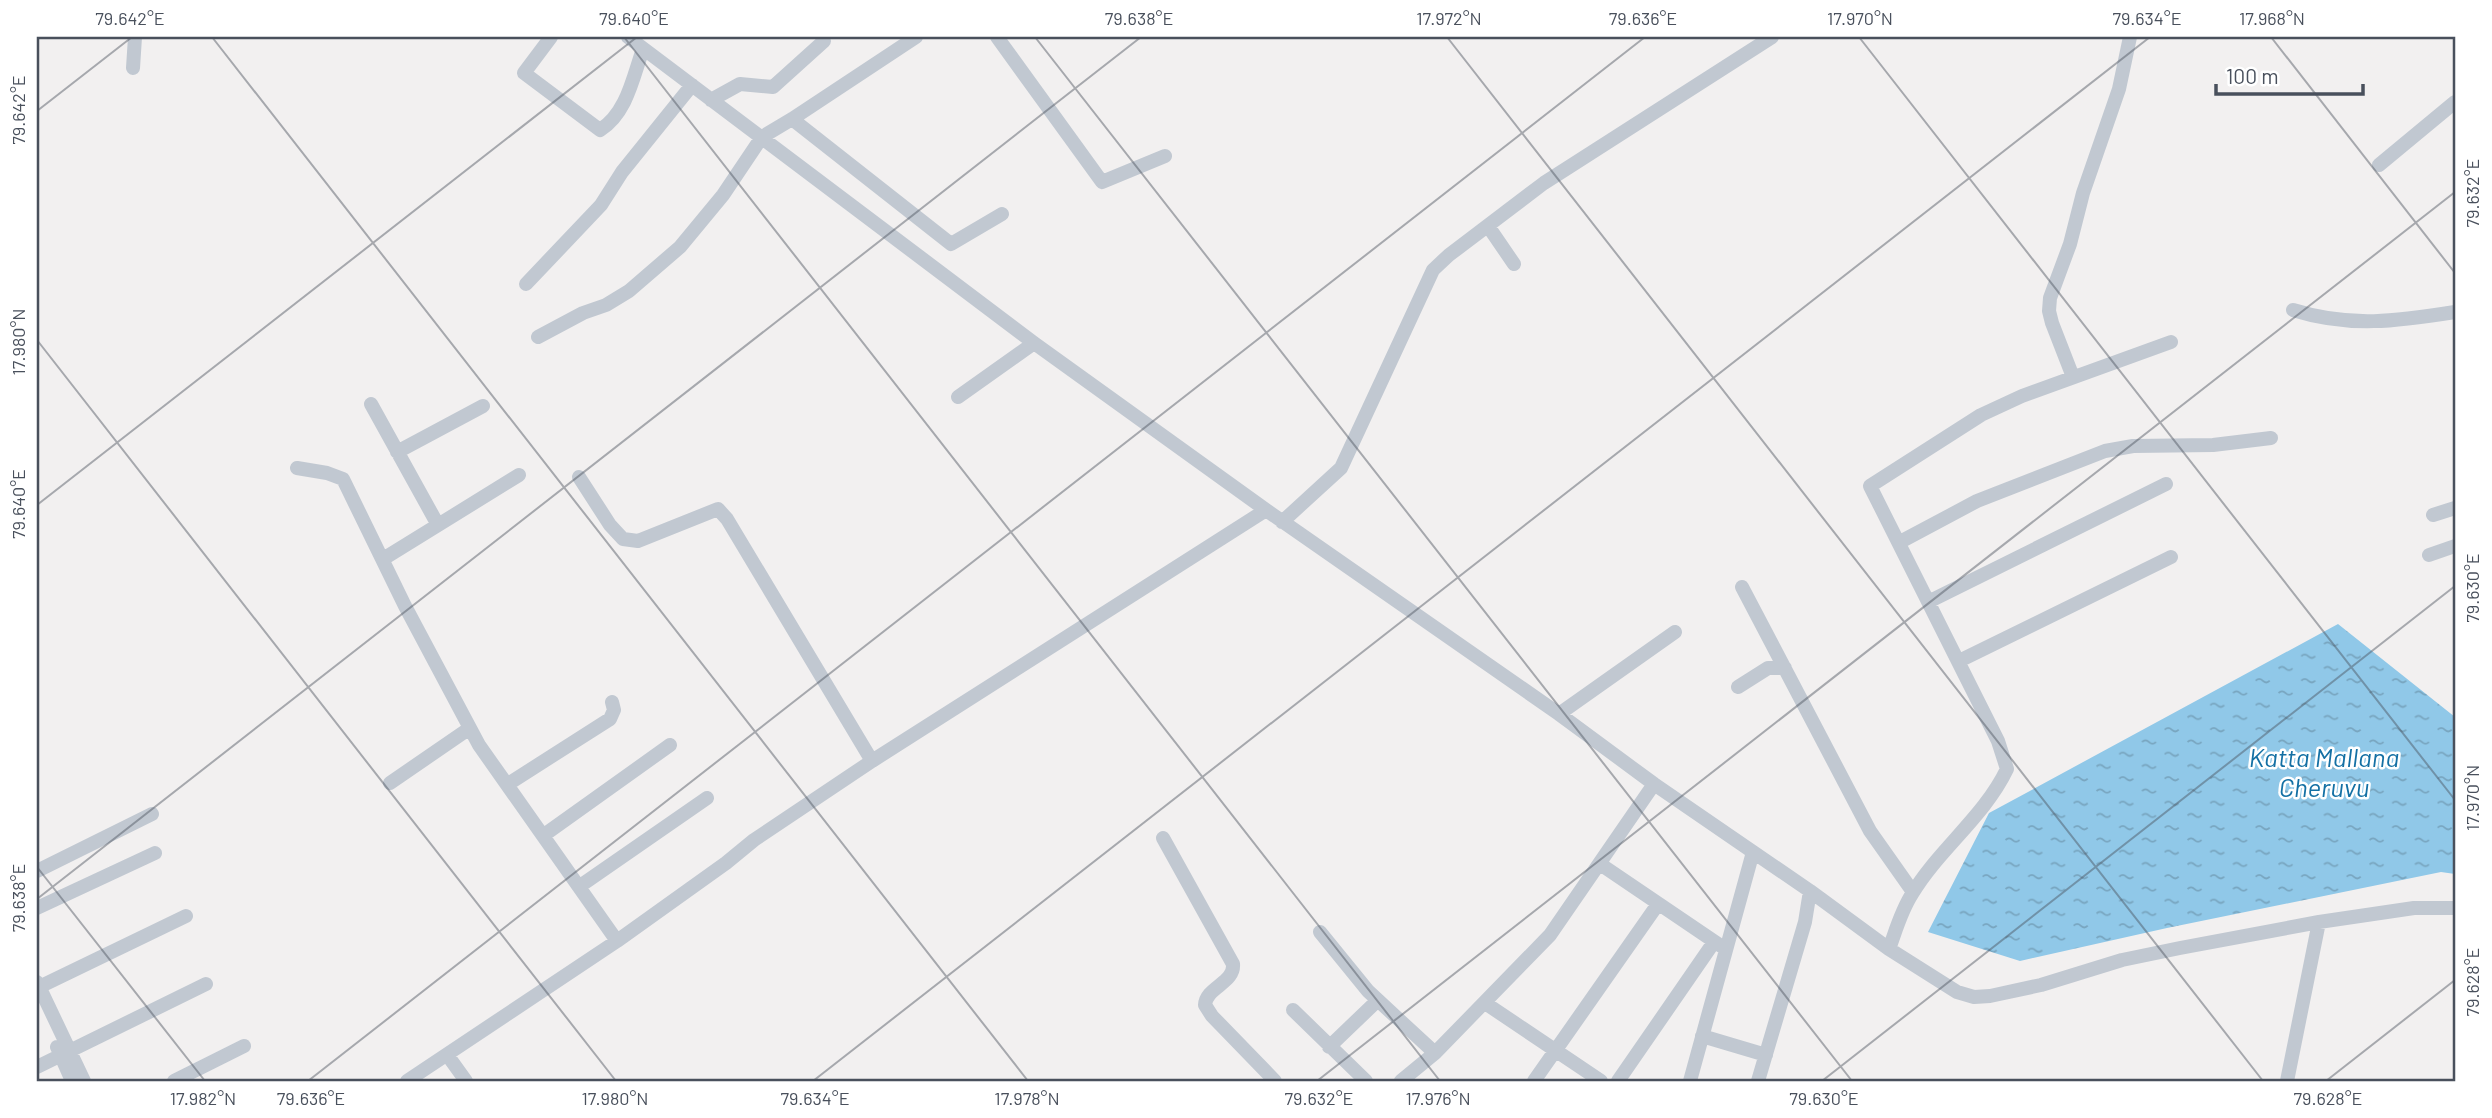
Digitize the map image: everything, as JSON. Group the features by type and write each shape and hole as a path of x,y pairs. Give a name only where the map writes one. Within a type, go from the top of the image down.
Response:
{"street":[{"path":"133,68 135,37"},
{"path":"551,37 524,73 600,130 612,122 621,109 636,41 1034,343 1282,522 1889,948 1957,992 1974,997 1990,996 2041,985 2122,960 2319,922 2414,908 2455,908"},
{"path":"538,337 583,313 606,305 629,291 680,247 723,195 762,137 915,37"},
{"path":"997,37 1102,182 1165,156"},
{"path":"1282,522 1341,468 1433,270 1544,183 1772,37"},
{"path":"2073,377 2052,323 2050,298 2070,244 2082,193 2119,89 2130,37"},
{"path":"711,100 740,84 773,87 824,41"},
{"path":"526,284 601,205 622,172 692,85"},
{"path":"2379,165 2455,102"},
{"path":"792,119 951,244 1002,214"},
{"path":"1488,226 1514,264"},
{"path":"2293,310 2334,320 2371,322 2455,312"},
{"path":"1889,948 1899,919 1913,892 1970,824 2007,769 1998,741 1870,486 1980,415 2022,396 2171,342"},
{"path":"958,397 1034,343"},
{"path":"371,404 438,525"},
{"path":"397,452 483,406"},
{"path":"1900,542 1977,501 2105,451 2133,446 2213,445 2271,438"},
{"path":"297,468 327,473 343,480 405,606 479,745 617,941"},
{"path":"383,559 519,475"},
{"path":"579,477 610,525 623,539 638,541 719,509 872,761"},
{"path":"1930,601 2166,484"},
{"path":"2433,515 2455,508"},
{"path":"407,1081 617,941 754,840 872,761 1266,510"},
{"path":"2429,555 2455,546"},
{"path":"1958,661 2171,557"},
{"path":"1742,587 1870,831 1913,892"},
{"path":"1559,714 1675,632"},
{"path":"1738,687 1768,668 1785,668"},
{"path":"508,784 610,719 614,710 612,702"},
{"path":"390,783 470,728"},
{"path":"544,835 670,745"},
{"path":"1401,1081 1435,1053 1550,935 1654,784"},
{"path":"580,886 707,798"},
{"path":"37,872 152,814"},
{"path":"1163,838 1233,964 1231,975 1208,996 1205,1005 1221,1026 1275,1081"},
{"path":"1618,1081 1720,946 1739,907 1753,852"},
{"path":"37,908 155,853"},
{"path":"1600,864 1720,946"},
{"path":"1758,1081 1805,922 1810,891"},
{"path":"1534,1081 1658,904"},
{"path":"72,1081 65,1054 37,990 186,916"},
{"path":"2287,1081 2319,922"},
{"path":"1320,932 1378,1000 1435,1053"},
{"path":"1690,1081 1720,946"},
{"path":"37,1067 206,984"},
{"path":"1329,1047 1378,1000"},
{"path":"1485,1003 1601,1081"},
{"path":"1293,1010 1366,1081"},
{"path":"1702,1036 1766,1055"},
{"path":"174,1081 244,1046"},
{"path":"65,1054 84,1081"},
{"path":"448,1056 466,1081"},
{"path":"1419,1066 1427,1081"}],"water":[{"name":"Katta Mallana Cheruvu","path":"2338,624 2455,717 2455,874 2441,872 2020,961 1928,932 1989,813"}]}
